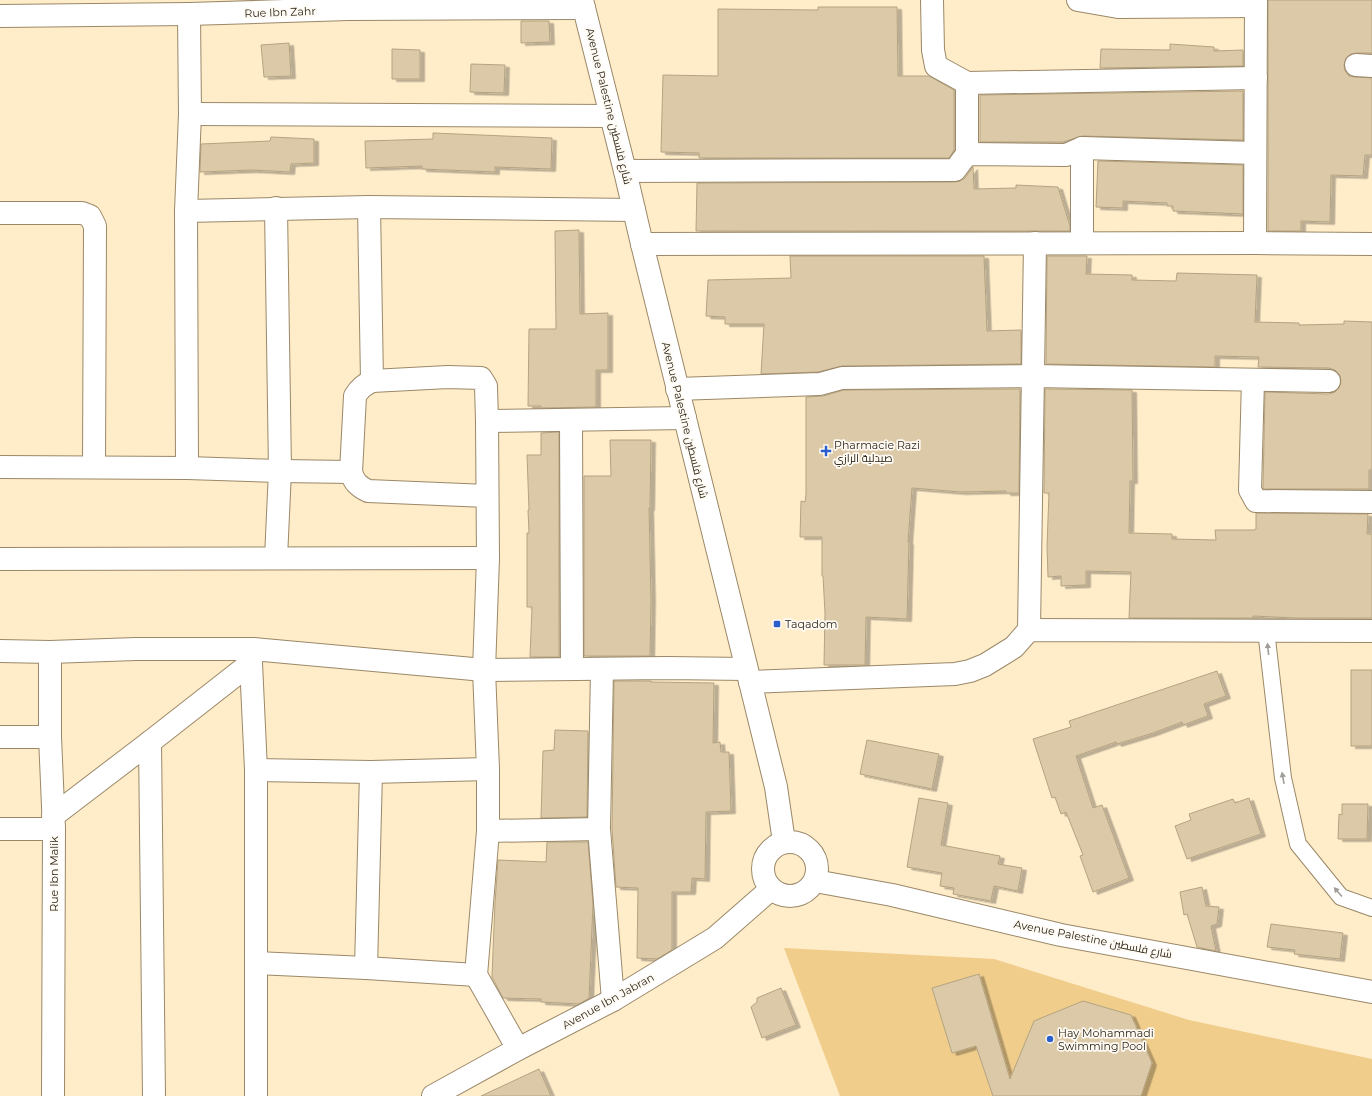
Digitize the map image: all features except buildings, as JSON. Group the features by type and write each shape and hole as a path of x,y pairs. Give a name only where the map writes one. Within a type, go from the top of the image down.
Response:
{"street":[{"path":"932,0 933,50 936,66 967,83 1256,78"},
{"path":"1078,0 1118,3 1256,3 1255,243"},
{"name":"Rue Ibn Zahr","path":"0,16 190,14 239,7 442,4 583,4"},
{"name":"Avenue Palestine شارع فلسطين","path":"583,4 776,786 784,842"},
{"path":"187,468 186,211 190,114 190,14"},
{"path":"625,171 955,170 967,154 967,83"},
{"path":"190,114 611,116"},
{"path":"967,154 1066,155 1082,148 1255,153"},
{"path":"1082,148 1082,243"},
{"path":"186,211 370,207 634,210"},
{"path":"370,207 372,381"},
{"path":"276,208 280,471 276,558"},
{"path":"0,213 82,213 90,216 95,226 94,467"},
{"path":"0,651 50,652 136,649 484,670 602,670 667,668 748,676 954,674 970,671 985,665 1014,647 1029,630 1035,243"},
{"path":"642,244 1372,244"},
{"path":"678,389 820,384 842,378 1032,376 1329,381"},
{"path":"487,496 368,491 359,486 354,481 351,472 355,396 363,386 372,381 448,377 481,378 486,386 488,558 484,670 488,769 488,831 476,975 518,1049"},
{"path":"1253,380 1250,490 1256,501 1372,502"},
{"path":"487,420 685,418"},
{"path":"571,420 572,669"},
{"path":"0,467 187,468 351,472"},
{"path":"0,559 488,558"},
{"path":"1029,630 1372,631"},
{"name":"Rue Ibn Malik","path":"50,652 50,737 54,822 53,1096"},
{"path":"0,829 54,822 252,656"},
{"path":"252,656 256,770 256,1096"},
{"path":"602,670 599,829 613,1000"},
{"path":"0,737 50,737"},
{"path":"150,742 154,1096"},
{"path":"256,770 371,772 488,769"},
{"path":"366,968 371,772"},
{"path":"488,831 599,829"},
{"path":"784,842 797,842 808,847 816,858 818,871 815,881 808,890 799,895 789,897 771,889 766,881 763,871 764,862 769,851 776,844 784,842"},
{"name":"Avenue Palestine شارع فلسطين","path":"815,881 892,895 1061,935 1372,992"},
{"name":"Avenue Ibn Jabran","path":"433,1096 518,1049 613,1000 715,938 771,889"},
{"path":"256,963 476,975"}],"lane":[{"path":"1266,630 1283,778 1298,844 1342,897 1372,908"}],"shaded area":[{"name":"Hay Mohammadi Swimming Pool","path":"784,948 994,959 1189,1020 1372,1059 1372,1096 840,1096"}],"place":[{"name":"Pharmacie Razi صيدلية الرازي","path":"826,451"},
{"name":"Taqadom","path":"777,624"},
{"name":"Hay Mohammadi Swimming Pool","path":"1050,1039"}]}
